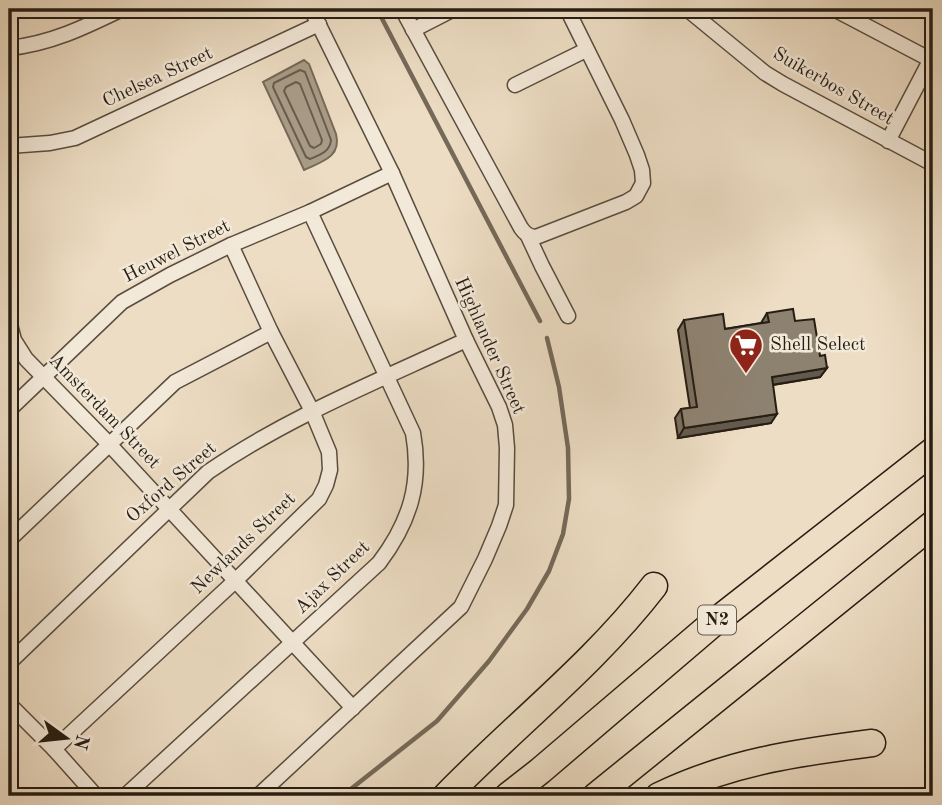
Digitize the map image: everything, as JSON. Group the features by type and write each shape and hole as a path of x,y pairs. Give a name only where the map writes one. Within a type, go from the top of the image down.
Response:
{"highway":[{"name":"N2","path":"508,796 711,625 933,451"},
{"path":"596,796 933,524"},
{"path":"446,796 626,622 654,586"},
{"path":"659,796 686,783 744,764 794,753 872,743"}],"street":[{"path":"9,48 54,40 122,9"},
{"name":"Highlander Street","path":"258,796 461,607 485,559 506,505 507,448 505,425 499,407 466,340 392,173 311,9"},
{"path":"402,9 521,228 528,236 568,316"},
{"path":"413,30 454,9"},
{"path":"528,236 536,237 626,202 636,196 643,183 638,155 568,9"},
{"name":"Suikerbos Street","path":"687,9 765,73 933,164"},
{"path":"834,9 932,59 888,141"},
{"name":"Chelsea Street","path":"9,146 75,138 319,24"},
{"path":"515,85 586,50"},
{"name":"Heuwel Street","path":"9,410 122,302 170,275 392,173"},
{"name":"Ajax Street","path":"125,796 379,563 398,534 407,512 416,479 417,454 413,433 310,212"},
{"name":"Newlands Street","path":"54,749 236,581 319,499 326,485 330,470 329,452 312,411 231,246"},
{"name":"Amsterdam Street","path":"9,320 14,340 26,359 109,444 353,708"},
{"path":"9,540 175,382 271,332"},
{"name":"Oxford Street","path":"9,663 208,472 231,456 312,411 466,340"},
{"path":"9,704 96,796"}],"water":[{"path":"304,60 309,64 337,142 329,158 304,170 263,82"}],"building":[{"path":"793,309 795,321 814,319 820,356 825,355 827,368 772,377 777,414 684,428 681,409 697,407 684,320 723,314 725,329 769,322 767,313"}],"waterway":[{"path":"377,9 540,321"},
{"path":"342,796 437,721 489,661 527,609 549,571 563,534 569,499 568,448 559,387 547,338"}],"place":[{"name":"Shell Select","path":"746,375"}]}
